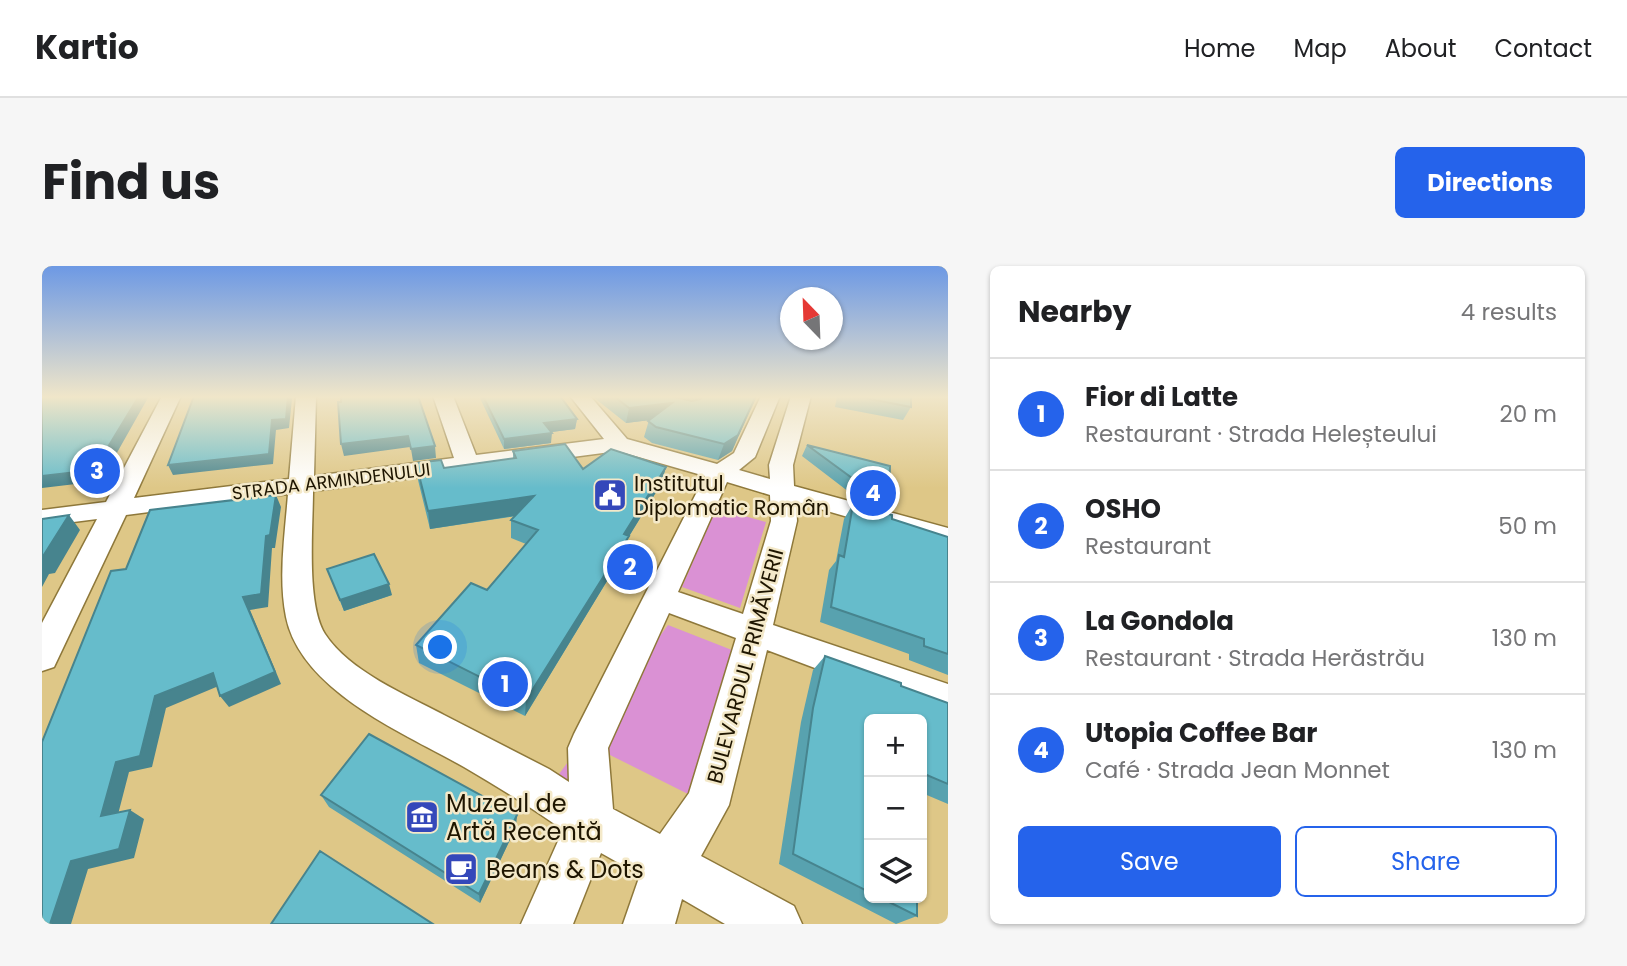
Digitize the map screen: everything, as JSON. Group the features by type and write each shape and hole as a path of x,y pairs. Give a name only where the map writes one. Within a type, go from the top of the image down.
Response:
{"street":[{"path":"42,657 157,427"},
{"path":"304,427 297,563 302,616 311,641 334,667 367,693 534,784 590,822 667,866 776,924"},
{"path":"454,427 467,463"},
{"path":"605,427 619,444 948,537"},
{"path":"547,924 590,822 591,779 588,748 719,473 744,457 757,427"},
{"name":"BULEVARDUL PRIMĂVERII","path":"649,924 667,866 707,805 784,521 781,465 792,427"},
{"name":"STRADA ARMINDENULUI","path":"42,518 619,444"},
{"path":"658,597 948,701"}],"shaded area":[{"path":"716,508 766,522 740,608 682,587"},
{"path":"668,625 737,652 692,796 606,753 535,807"}],"building":[{"path":"42,427 120,427 94,470 42,476"},
{"path":"182,427 271,427 269,454 168,465"},
{"path":"340,427 428,427 435,446 411,449 408,436 341,444"},
{"path":"498,427 547,427 552,433 504,439"},
{"path":"656,427 742,427 738,435 724,444"},
{"path":"565,444 583,469 611,449 666,467 624,534 629,536 526,700 416,645 471,583 487,590 538,530 511,520 534,496 428,511 416,463 441,460 444,468 516,458 513,451"},
{"path":"807,445 890,466 889,497 855,487 856,481"},
{"path":"276,495 270,535 266,536 261,594 243,597 275,672 220,696 213,673 155,696 140,756 116,762 101,816 130,810 119,849 71,861 50,924 42,924 42,742 111,571 126,569 150,510"},
{"path":"853,504 892,515 892,519 948,537 948,654 924,646 924,639 831,607 839,555 844,557"},
{"path":"69,515 42,558 42,519"},
{"path":"374,554 389,584 340,600 327,569"},
{"path":"825,656 948,703 948,784 927,775 927,714 864,714 864,890 793,854 813,708"},
{"name":"Muzeul de Artă Recentă","path":"369,734 517,815 479,894 321,795"},
{"path":"320,851 433,924 271,924"},
{"path":"891,903 917,903 917,916"}],"place":[{"name":"La Gondola","path":"97,471"},
{"name":"Utopia Coffee Bar","path":"873,493"},
{"name":"Institutul Diplomatic Român","path":"610,495"},
{"name":"OSHO","path":"630,567"},
{"name":"Fior di Latte","path":"505,684"},
{"name":"Muzeul de Artă Recentă","path":"422,817"},
{"name":"Beans & Dots","path":"461,869"}]}
